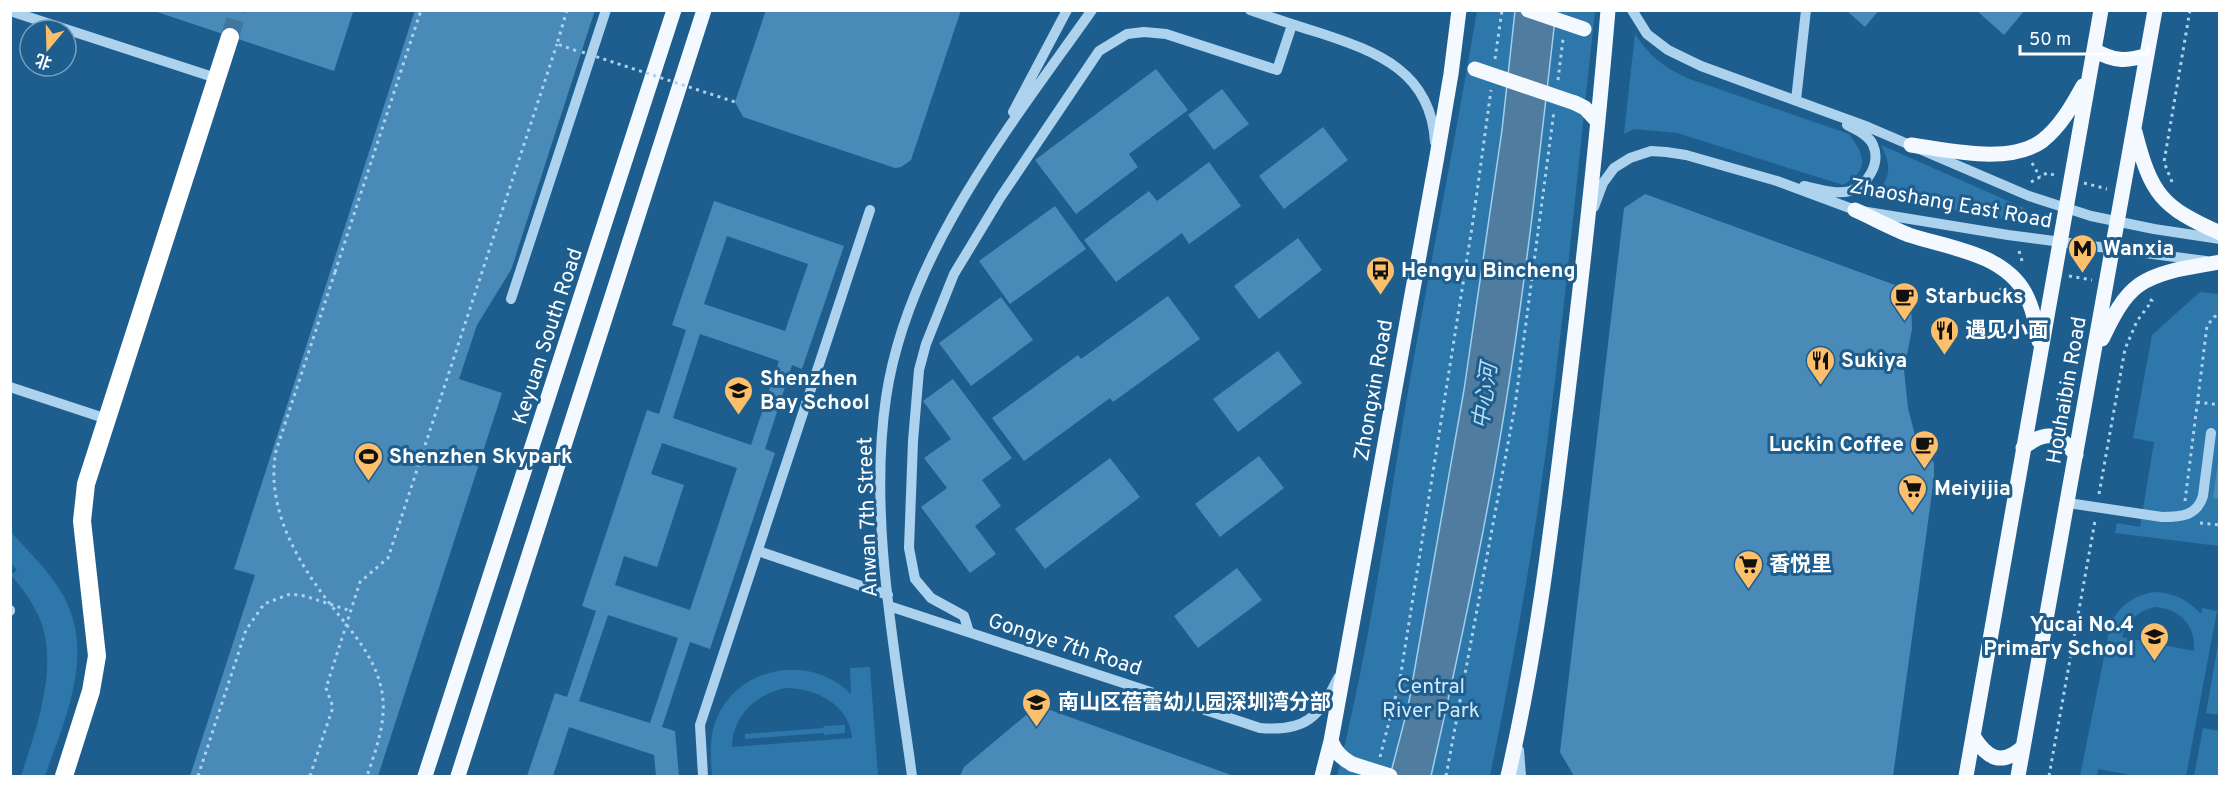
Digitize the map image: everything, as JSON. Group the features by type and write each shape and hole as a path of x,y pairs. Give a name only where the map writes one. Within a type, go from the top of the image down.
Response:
{"highway":[{"path":"64,777 95,676 97,657 82,521 86,484 230,37"}],"main road":[{"name":"Keyuan South Road","path":"425,777 674,10"},
{"path":"458,777 704,10"},
{"name":"Zhongxin Road","path":"1322,777 1331,741 1342,669 1436,162 1459,10"},
{"path":"1528,10 1584,29 1596,27 1608,15"},
{"name":"Houhaibin Road","path":"1966,777 2101,10"},
{"name":"Houhaibin Road","path":"2018,777 2155,10"},
{"path":"1508,777 1520,727 1548,564 1587,233 1608,15"},
{"path":"2094,50 2119,61 2147,55"},
{"path":"1451,74 1464,69 1475,69 1575,103 1585,108 1597,122"},
{"path":"1911,145 1990,154 2024,149 2041,142 2057,127 2072,107 2089,76"},
{"path":"2134,126 2150,181 2159,195 2187,217 2220,233"},
{"path":"1855,210 1908,234 1985,258 2003,268 2025,292 2034,314 2040,348"},
{"path":"2094,355 2119,307 2139,285 2171,272 2220,262"},
{"path":"2023,448 2040,436 2055,437 2069,446 2076,455"},
{"path":"1973,736 1987,755 1996,758 2008,758 2023,747"},
{"path":"1331,741 1335,751 1342,759 1390,777"}],"street":[{"path":"511,299 606,10"},
{"path":"1002,137 1025,87 1059,30 1067,10"},
{"path":"1002,137 1092,10"},
{"path":"1250,10 1373,52 1407,74 1417,86 1430,111 1435,132 1436,162"},
{"name":"Zhaoshang East Road","path":"1632,10 1647,34 1668,50 1701,66 1911,145 2029,196 2065,209 2118,222 2220,239"},
{"path":"1796,100 1806,10"},
{"path":"10,11 216,78"},
{"path":"969,632 964,616 931,598 915,579 909,548 913,441 919,370 926,344 954,274 1000,198 1099,51 1127,34 1144,32 1166,34 1277,70 1293,24"},
{"path":"1777,182 1838,192 1850,191 1866,182 1872,173 1875,155 1869,139 1820,109"},
{"name":"Anwan 7th Street","path":"912,777 888,600 882,530 881,460 886,398 891,371 911,305 933,255 1002,137"},
{"name":"Zhaoshang East Road","path":"1587,233 1603,183 1614,168 1630,158 1651,151 1686,155 1777,182 1855,210 2008,235 2220,262"},
{"path":"704,777 700,725 870,210"},
{"path":"10,387 107,419"},
{"path":"2067,503 2162,517 2176,517 2192,513 2204,496 2211,433"},
{"name":"Gongye 7th Road","path":"758,551 969,632 1260,728 1289,728 1315,715 1342,669"},
{"path":"1520,727 1518,761 1521,777"}],"path":[{"path":"367,777 382,724 383,699 378,677 364,648 314,582 291,542 277,506 273,473 279,440 421,10"},
{"path":"310,777 333,707 326,688 360,582 388,558 567,10"},
{"path":"1494,69 1502,10"},
{"path":"2174,185 2164,162 2190,10"},
{"path":"1557,90 1564,33"},
{"path":"557,44 735,102"},
{"path":"1378,766 1400,679 1473,221 1492,81"},
{"path":"1446,777 1515,406 1555,102"},
{"path":"2049,777 2125,349 2137,321 2152,301"},
{"path":"2197,402 2220,405"},
{"path":"198,777 246,630 264,604 290,594 305,596 351,611"}],"green space":[{"name":"Central River Park","path":"1477,11 1595,11 1550,418 1512,665 1490,776 1337,776 1368,631 1409,385"},
{"path":"1635,34 1658,60 1687,78 1849,134 1861,156 1861,168 1858,174 1843,185 1677,133 1634,129 1624,134"},
{"path":"1881,145 2024,208 2021,221 1873,197 1883,185 1888,173 1887,160"},
{"path":"2200,292 2219,294 2219,546 2115,533 2117,523 2140,527 2154,442 2133,438 2152,335"},
{"path":"11,532 53,580 67,604 75,628 77,653 70,703 45,776 21,776 44,697 47,656 45,636 39,617 11,575 17,570 11,563"},
{"path":"2154,592 2174,595 2191,604 2201,614 2202,608 2217,611 2186,776 2137,776 2098,769 2097,776 2080,776 2111,622 2124,606","holes":["2155,607 2164,608 2185,620 2192,633 2194,651 2122,637 2130,621 2138,614"]},
{"path":"2218,644 2220,644 2219,715 2206,713"},
{"path":"870,667 878,776 712,776 712,732 723,706 737,690 754,679 774,672 794,670 814,673 834,681 851,694 850,668","holes":["786,688 820,695 838,708 850,726 852,738 732,747 737,725 748,708 765,695 775,691"]},
{"path":"845,725 845,733 745,739 745,734"},
{"path":"2203,728 2219,731 2219,776 2194,776"}],"water":[{"name":"中心河","path":"1515,11 1556,11 1527,256 1506,402 1472,590 1431,776 1390,776 1408,707 1464,390 1502,130"}],"building":[{"path":"151,10 348,10 353,12 334,71"},
{"name":"Shenzhen Skypark","path":"415,10 595,10 511,270 477,325 459,379 502,393 378,776 190,776 255,575 234,569"},
{"path":"766,10 961,10 911,160 895,168 743,117 735,102"},
{"path":"1846,10 1879,10 1865,27"},
{"path":"1976,10 2025,10 2004,35"},
{"path":"1156,69 1188,110 1129,154 1138,167 1076,214 1035,160"},
{"path":"1222,89 1249,124 1214,150 1188,115"},
{"path":"1323,127 1348,160 1284,209 1259,176"},
{"path":"1209,162 1241,206 1189,244 1182,233 1116,282 1084,240 1149,191 1157,201"},
{"name":"香悦里","path":"1645,194 1895,285 1911,302 1912,329 1904,370 1908,408 1916,439 1934,463 1934,478 1893,776 1574,776 1560,752 1624,208"},
{"path":"714,201 844,246 802,369 792,365 765,449 775,453 710,649 690,642 662,727 675,731 679,776 656,776 654,755 569,727 553,776 527,776 555,693 567,697 596,611 582,606 647,410 659,414 686,330 672,325","holes":["727,236 808,264 785,331 704,304","700,334 779,361 751,445 673,418","662,443 737,468 690,610 615,585 624,556 657,567 684,485 651,474","608,615 678,638 650,723 579,701"]},
{"path":"1055,206 1086,249 1010,304 979,261"},
{"path":"1298,238 1322,270 1259,319 1234,286"},
{"path":"1168,296 1200,339 1113,402 1110,398 1024,461 992,418 1078,355 1081,359"},
{"path":"1001,297 1033,340 971,386 939,343"},
{"path":"1278,351 1302,383 1238,432 1213,399"},
{"path":"953,379 1012,458 982,480 1001,506 975,526 996,554 970,573 921,507 947,488 924,458 951,439 923,401"},
{"path":"1259,456 1284,488 1220,537 1195,504"},
{"path":"1110,458 1140,497 1045,569 1015,529"},
{"path":"2218,462 2220,462 2220,499 2213,498"},
{"path":"1237,568 1262,600 1198,648 1174,616"},
{"path":"1050,710 1234,776 960,776 964,767 1026,715"}],"tunnel":[{"path":"230,37 238,10"}],"place":[{"name":"Wanxia","path":"2082,274"},
{"name":"Hengyu Bincheng","path":"1380,296"},
{"name":"Starbucks","path":"1904,322"},
{"name":"遇见小面","path":"1944,356"},
{"name":"Sukiya","path":"1820,386"},
{"name":"Shenzhen Bay School","path":"739,416"},
{"name":"Luckin Coffee","path":"1925,470"},
{"name":"Shenzhen Skypark","path":"368,482"},
{"name":"Meiyijia","path":"1913,514"},
{"name":"香悦里","path":"1748,590"},
{"name":"Yucai No.4 Primary School","path":"2155,662"},
{"name":"南山区蓓蕾幼儿园深圳湾分部","path":"1037,728"}]}
